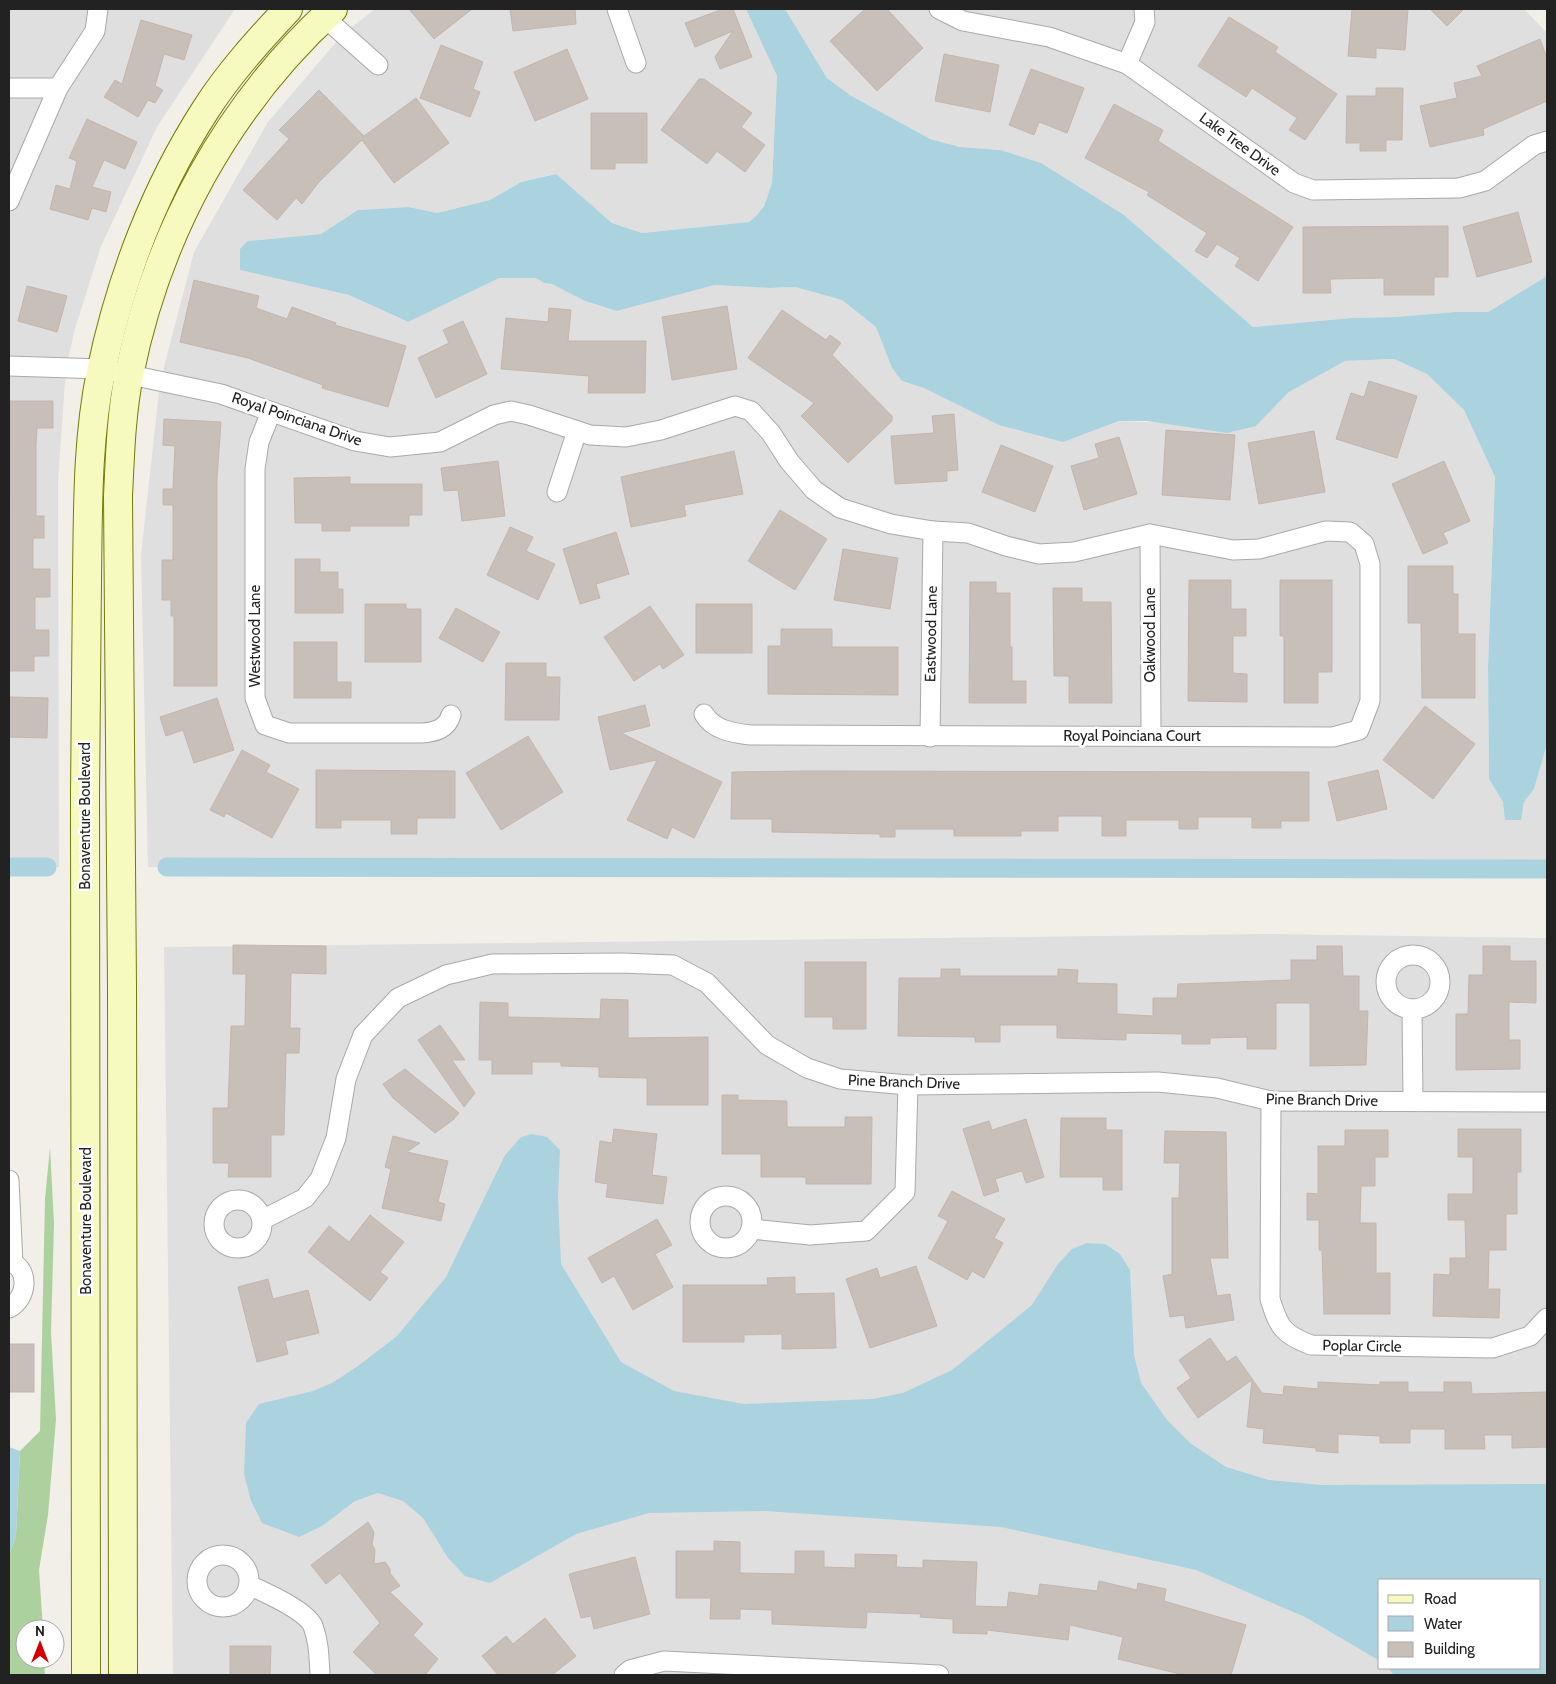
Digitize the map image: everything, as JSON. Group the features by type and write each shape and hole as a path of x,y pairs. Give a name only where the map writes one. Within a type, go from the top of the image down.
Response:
{"main road":[{"name":"Bonaventure Boulevard","path":"86,1675 87,1451 84,971 88,497 94,408 102,369 134,256 158,197 182,149 208,106 261,38 288,9"},
{"path":"123,1675 122,987 118,496 123,415 129,376 141,323 160,266 184,207 232,123 273,69 325,11"}],"street":[{"path":"9,201 58,88 95,31 98,9"},
{"path":"617,9 636,63"},
{"name":"Lake Tree Drive","path":"939,9 963,21 1049,37 1128,64 1294,183 1313,190 1459,188 1485,181 1534,145 1547,141"},
{"path":"1128,64 1145,22 1144,9"},
{"path":"325,11 378,64"},
{"path":"9,88 58,88"},
{"name":"Royal Poinciana Drive","path":"9,366 102,369 221,394 355,441 390,448 440,442 494,415 511,411 590,435 626,437 661,430 735,406 751,411 771,433 790,461 814,490 840,508 891,524 933,531 968,533 1006,546 1039,554 1074,552 1150,534 1233,550 1260,549 1326,531 1350,532"},
{"name":"Westwood Lane","path":"271,412 259,442 256,469 256,698 264,725 288,733 422,733 439,730 446,725 451,715"},
{"path":"557,492 577,431"},
{"name":"Eastwood Lane","path":"930,737 933,531"},
{"name":"Royal Poinciana Court","path":"704,714 707,720 721,729 750,735 1333,737 1359,730 1370,701 1370,564 1364,544 1350,532"},
{"name":"Oakwood Lane","path":"1150,534 1151,736"},
{"name":"Pine Branch Drive","path":"262,1220 304,1198 320,1179 336,1138 346,1079 364,1035 398,998 446,974 492,964 621,963 673,965 707,983 767,1045 807,1068 840,1079 908,1085 1158,1082 1217,1088 1271,1101 1547,1102"},
{"path":"1412,1009 1413,1101"},
{"path":"751,1229 810,1234 866,1231 905,1192 908,1085"},
{"name":"Poplar Circle","path":"1271,1101 1270,1299 1276,1320 1290,1337 1311,1345 1493,1348 1530,1336 1547,1318"},
{"path":"9,1180 11,1262 24,1278 25,1288 21,1298 9,1308"},
{"path":"248,1585 288,1604 312,1624 319,1649 320,1675"},
{"path":"624,1675 630,1670 664,1662 864,1673 939,1675"}],"shaded area":[{"path":"9,9 235,9 157,127 101,246 75,329 66,368 58,481 59,867 9,867"},
{"path":"375,9 746,9 777,76 772,183 764,205 749,222 642,233 612,223 555,174 521,182 490,200 437,213 409,207 359,210 321,234 248,241 240,270 349,295 407,322 498,278 536,278 544,283 552,283 585,301 617,311 715,285 770,288 795,287 842,300 876,327 892,368 902,381 1081,435 1119,421 1256,426 1289,392 1345,361 1394,359 1427,374 1464,410 1495,477 1488,667 1489,779 1503,802 1521,820 1524,802 1534,789 1547,744 1547,869 148,867 141,555 160,382 194,252 268,122 343,34"},
{"path":"785,9 1524,9 1547,33 1547,276 1488,312 1351,318 1253,327 1124,215 1000,150 960,147 930,139 850,95 827,78"},
{"path":"1266,934 1547,938 1547,1675 173,1675 164,947"}],"green space":[{"path":"50,1147 54,1224 51,1332 56,1419 48,1515 39,1570 42,1619 15,1619 15,1669 45,1669 45,1675 9,1675 9,1556 16,1535 20,1451 40,1431 45,1199"}],"water":[{"path":"746,9 785,9 827,78 850,95 930,139 960,147 1000,150 1041,163 1124,215 1253,327 1351,318 1488,312 1547,276 1547,744 1534,789 1524,802 1521,820 1505,820 1503,802 1489,779 1488,667 1495,477 1464,410 1427,374 1394,359 1345,361 1289,392 1256,426 1227,433 1147,421 1119,421 1063,442 999,425 924,388 902,381 892,368 876,327 842,300 795,287 770,288 715,285 617,311 585,301 536,278 499,278 408,322 349,295 240,270 240,249 248,241 321,234 358,210 409,207 437,213 490,200 521,182 556,174 612,223 642,233 749,222 764,206 772,183 777,76"},
{"path":"532,1134 547,1137 560,1150 558,1197 561,1264 621,1362 674,1391 744,1404 872,1399 903,1393 952,1370 1032,1305 1058,1264 1072,1249 1087,1243 1105,1244 1120,1254 1130,1270 1134,1355 1141,1383 1167,1420 1190,1443 1226,1467 1269,1480 1321,1485 1547,1484 1547,1675 1394,1675 1389,1669 1541,1669 1541,1579 1378,1579 1378,1660 1305,1617 1196,1570 1001,1527 765,1511 649,1513 576,1534 490,1583 465,1576 448,1558 423,1518 403,1501 378,1493 355,1501 322,1526 299,1537 262,1523 251,1501 244,1474 246,1423 259,1404 313,1391 332,1383 397,1336 446,1277 505,1155 521,1137"},
{"path":"9,1447 20,1451 16,1535 9,1556"}],"building":[{"path":"409,9 472,9 434,39"},
{"path":"510,9 575,9 576,24 513,31"},
{"path":"723,9 733,9 752,57 720,69 715,57 733,31 695,47 685,23"},
{"path":"865,9 887,9 923,48 877,91 830,41"},
{"path":"1352,9 1408,9 1405,50 1376,48 1376,58 1348,56"},
{"path":"1430,9 1464,9 1447,26"},
{"path":"1229,17 1278,47 1275,52 1337,94 1305,140 1289,130 1297,118 1252,88 1246,97 1198,66"},
{"path":"141,20 192,35 184,60 164,54 155,86 163,90 155,103 148,100 138,117 104,97 115,80 122,84"},
{"path":"1540,39 1547,58 1547,101 1483,129 1484,135 1430,147 1420,106 1457,98 1454,83 1482,76 1477,66"},
{"path":"441,45 483,62 473,89 480,92 470,117 420,98"},
{"path":"567,49 588,99 535,121 514,72"},
{"path":"944,54 999,65 990,112 935,101"},
{"path":"1031,69 1084,88 1067,133 1039,122 1034,135 1009,125"},
{"path":"699,79 704,79 752,113 741,127 765,145 745,172 717,151 707,164 661,130"},
{"path":"1376,88 1403,88 1402,140 1386,140 1386,151 1360,151 1360,143 1346,143 1347,96 1376,96"},
{"path":"319,90 364,136 416,98 449,143 394,183 362,140 319,182 302,204 296,198 277,220 243,190 289,139 279,130"},
{"path":"1114,104 1163,130 1158,141 1293,227 1258,281 1235,266 1240,258 1217,244 1207,258 1195,251 1207,233 1147,195 1149,192 1085,158"},
{"path":"591,113 647,113 647,163 615,163 615,169 591,169"},
{"path":"87,119 137,142 125,169 104,160 92,187 111,192 106,212 92,208 88,220 50,209 56,185 70,189 77,161 69,158"},
{"path":"1518,212 1532,262 1477,277 1463,227"},
{"path":"1448,226 1448,277 1434,277 1434,295 1384,295 1384,278 1330,279 1331,293 1303,293 1303,227"},
{"path":"194,280 259,296 256,308 287,319 292,307 336,323 335,325 406,346 388,407 322,388 323,385 248,358 180,342"},
{"path":"27,286 67,296 57,332 18,321"},
{"path":"727,306 737,369 672,380 662,317"},
{"path":"549,308 571,310 568,341 646,341 645,393 588,393 589,376 501,369 506,318 548,322"},
{"path":"782,310 826,340 830,335 841,343 832,355 892,416 892,421 848,463 801,416 814,403 748,358"},
{"path":"463,321 487,374 436,398 418,358 449,343 443,330"},
{"path":"1369,381 1417,396 1397,458 1336,439 1351,393 1364,397"},
{"path":"10,401 53,401 53,428 37,428 36,516 44,516 44,538 33,538 33,569 50,569 50,597 35,597 35,630 49,630 49,656 34,656 34,671 9,671"},
{"path":"954,414 958,470 947,471 947,481 895,484 891,436 934,433 932,416"},
{"path":"164,419 221,422 217,478 217,686 174,686 174,616 171,616 171,600 162,600 162,560 173,560 173,505 163,505 163,489 173,489 175,446 163,445"},
{"path":"1166,430 1235,435 1230,500 1162,495"},
{"path":"1314,431 1325,492 1259,504 1248,443"},
{"path":"1119,437 1137,494 1084,510 1071,466 1099,458 1095,444"},
{"path":"1001,445 1053,466 1035,512 982,492"},
{"path":"734,451 743,494 684,505 686,516 631,527 621,477"},
{"path":"498,461 505,516 462,521 458,490 444,491 441,468"},
{"path":"1444,461 1470,521 1443,533 1448,543 1423,554 1392,484"},
{"path":"350,477 350,484 422,484 422,515 409,515 409,526 350,526 350,531 322,531 322,523 295,523 294,478"},
{"path":"780,510 827,539 795,590 748,561"},
{"path":"510,527 533,537 526,551 555,564 538,600 487,575"},
{"path":"616,532 629,574 596,584 600,598 580,604 563,549"},
{"path":"843,549 898,558 890,609 834,600"},
{"path":"295,559 320,559 320,572 338,572 338,589 343,589 343,613 295,613"},
{"path":"1408,566 1453,566 1453,594 1458,594 1458,634 1475,634 1475,698 1422,698 1421,623 1408,623"},
{"path":"1189,580 1231,580 1231,609 1246,609 1246,636 1233,636 1233,673 1247,674 1247,702 1188,701"},
{"path":"1280,580 1332,580 1332,672 1318,672 1318,703 1284,703 1284,636 1280,636"},
{"path":"970,582 996,582 996,593 1010,593 1012,681 1026,681 1026,703 969,703"},
{"path":"1053,588 1082,588 1082,602 1111,602 1112,703 1069,703 1069,676 1054,676"},
{"path":"365,604 406,604 406,609 421,609 421,662 365,662"},
{"path":"696,604 752,604 752,653 696,653"},
{"path":"650,606 684,655 663,669 660,664 634,681 604,637"},
{"path":"456,608 500,632 483,662 439,638"},
{"path":"781,629 832,629 832,647 898,647 898,695 768,694 768,646 781,646"},
{"path":"294,642 337,642 337,682 351,682 351,698 294,698"},
{"path":"506,663 546,663 546,677 560,677 559,720 505,720"},
{"path":"9,697 48,698 47,738 9,737"},
{"path":"217,698 234,750 194,763 183,730 166,736 160,717"},
{"path":"645,705 650,726 621,733 722,782 694,838 672,827 667,839 627,820 657,760 610,770 598,717"},
{"path":"1425,706 1475,744 1433,799 1383,760"},
{"path":"528,736 563,792 501,830 466,773"},
{"path":"242,750 270,765 266,772 299,789 272,838 226,813 224,817 210,810"},
{"path":"316,770 455,771 455,818 417,818 417,834 391,834 391,820 341,820 341,828 316,828"},
{"path":"1378,770 1387,809 1337,821 1328,782"},
{"path":"732,772 1309,772 1309,821 1281,821 1281,828 1252,828 1252,817 1198,817 1198,829 1179,829 1179,820 1126,820 1126,836 1102,836 1102,816 1058,816 1058,831 1021,831 1021,836 954,836 954,829 895,829 895,837 880,837 880,834 772,832 772,819 731,819"},
{"path":"233,945 326,946 326,974 291,973 290,1028 300,1028 299,1053 286,1053 284,1135 271,1135 271,1177 228,1177 229,1163 213,1163 213,1108 228,1108 231,1026 245,1026 246,974 233,974"},
{"path":"1317,946 1342,946 1343,976 1359,976 1359,1011 1368,1011 1366,1065 1310,1066 1310,1003 1276,1003 1276,1049 1247,1049 1247,1037 1210,1038 1210,1044 1182,1044 1182,1034 1126,1033 1126,1040 1057,1038 1057,1025 1000,1025 1000,1042 975,1042 975,1037 898,1036 899,978 941,978 941,969 960,969 960,976 1058,976 1058,969 1078,970 1077,983 1117,984 1117,1014 1153,1016 1153,998 1177,998 1178,984 1291,980 1291,960 1317,960"},
{"path":"1483,946 1510,946 1510,961 1536,961 1536,1003 1509,1002 1509,1040 1520,1040 1520,1069 1456,1070 1456,1014 1468,1014 1469,975 1483,975"},
{"path":"805,962 866,962 866,1029 833,1029 833,1017 805,1017"},
{"path":"601,999 628,1000 628,1038 708,1037 708,1105 647,1105 647,1078 599,1077 599,1067 561,1066 561,1062 532,1062 532,1074 492,1074 492,1060 479,1060 480,1002 508,1003 508,1017 600,1019"},
{"path":"440,1025 465,1060 452,1060 475,1093 464,1107 418,1040"},
{"path":"405,1069 459,1113 453,1120 435,1133 393,1098 383,1084"},
{"path":"722,1095 738,1095 738,1100 787,1101 787,1127 845,1127 845,1117 872,1117 871,1184 806,1184 806,1177 761,1177 761,1154 722,1154"},
{"path":"1061,1118 1106,1118 1106,1130 1122,1130 1122,1190 1103,1190 1103,1177 1060,1177"},
{"path":"1026,1119 1044,1177 1026,1183 1022,1171 995,1179 999,1191 984,1196 963,1129 989,1121 992,1130"},
{"path":"614,1129 657,1134 652,1175 667,1177 663,1204 606,1197 608,1184 595,1182 600,1141 612,1143"},
{"path":"1458,1129 1521,1129 1521,1172 1517,1172 1517,1214 1506,1214 1506,1250 1489,1250 1488,1289 1500,1289 1499,1318 1433,1316 1434,1274 1450,1275 1450,1258 1466,1258 1465,1220 1448,1220 1448,1194 1473,1194 1473,1157 1458,1157"},
{"path":"1345,1130 1388,1130 1388,1157 1375,1157 1375,1186 1361,1186 1360,1223 1376,1223 1376,1273 1390,1273 1390,1314 1324,1314 1322,1250 1319,1250 1319,1220 1307,1220 1307,1193 1318,1194 1318,1146 1345,1146"},
{"path":"1165,1131 1226,1132 1228,1258 1210,1258 1217,1296 1230,1294 1234,1320 1186,1328 1184,1315 1170,1317 1163,1276 1172,1274 1172,1198 1179,1198 1180,1163 1164,1163"},
{"path":"393,1136 420,1143 407,1152 448,1161 438,1202 445,1204 441,1221 382,1208 391,1169 385,1167"},
{"path":"952,1191 1005,1219 994,1238 1003,1243 984,1278 972,1271 967,1280 928,1258 948,1221 938,1216"},
{"path":"370,1215 404,1242 380,1272 388,1278 370,1301 308,1252 329,1226 349,1242"},
{"path":"657,1219 672,1245 655,1254 673,1287 633,1310 614,1276 602,1283 588,1258"},
{"path":"916,1266 937,1326 870,1348 846,1279 877,1268 880,1278"},
{"path":"795,1277 795,1294 834,1293 836,1348 782,1349 782,1334 744,1335 744,1342 683,1342 683,1285 768,1285 767,1278"},
{"path":"268,1279 273,1299 308,1290 319,1333 285,1341 288,1354 257,1362 238,1287"},
{"path":"1210,1338 1227,1362 1236,1356 1262,1393 1283,1395 1284,1386 1318,1389 1318,1382 1380,1385 1380,1382 1408,1382 1408,1392 1444,1392 1444,1382 1471,1382 1472,1394 1547,1392 1547,1447 1512,1448 1512,1435 1484,1435 1485,1449 1445,1449 1445,1429 1410,1429 1410,1443 1380,1443 1380,1436 1338,1434 1338,1453 1316,1451 1316,1448 1263,1443 1264,1429 1247,1427 1252,1380 1198,1418 1177,1388 1191,1378 1179,1360"},
{"path":"9,1344 34,1344 34,1392 9,1392"},
{"path":"368,1522 374,1532 372,1544 375,1550 374,1564 385,1562 390,1569 390,1573 400,1586 390,1592 423,1624 413,1635 438,1659 425,1675 377,1675 353,1652 380,1623 340,1573 326,1584 311,1565"},
{"path":"714,1541 740,1542 740,1573 795,1574 795,1551 824,1551 824,1567 855,1568 855,1554 897,1555 896,1567 923,1568 923,1560 977,1562 975,1606 1007,1607 1009,1592 1038,1596 1040,1584 1097,1591 1099,1581 1137,1590 1138,1583 1166,1589 1164,1601 1246,1625 1231,1675 1184,1675 1118,1659 1123,1637 1070,1625 1068,1640 987,1630 987,1634 953,1633 953,1619 920,1617 921,1614 867,1612 866,1628 772,1624 772,1610 740,1609 740,1619 710,1619 711,1598 676,1598 676,1551 714,1551"},
{"path":"635,1557 650,1614 594,1629 591,1616 581,1618 569,1574"},
{"path":"545,1618 576,1656 552,1675 498,1675 482,1656 506,1636 513,1644"},
{"path":"230,1646 271,1646 270,1675 230,1675"}],"waterway":[{"path":"9,867 47,867"},
{"path":"167,867 1547,869"}]}
